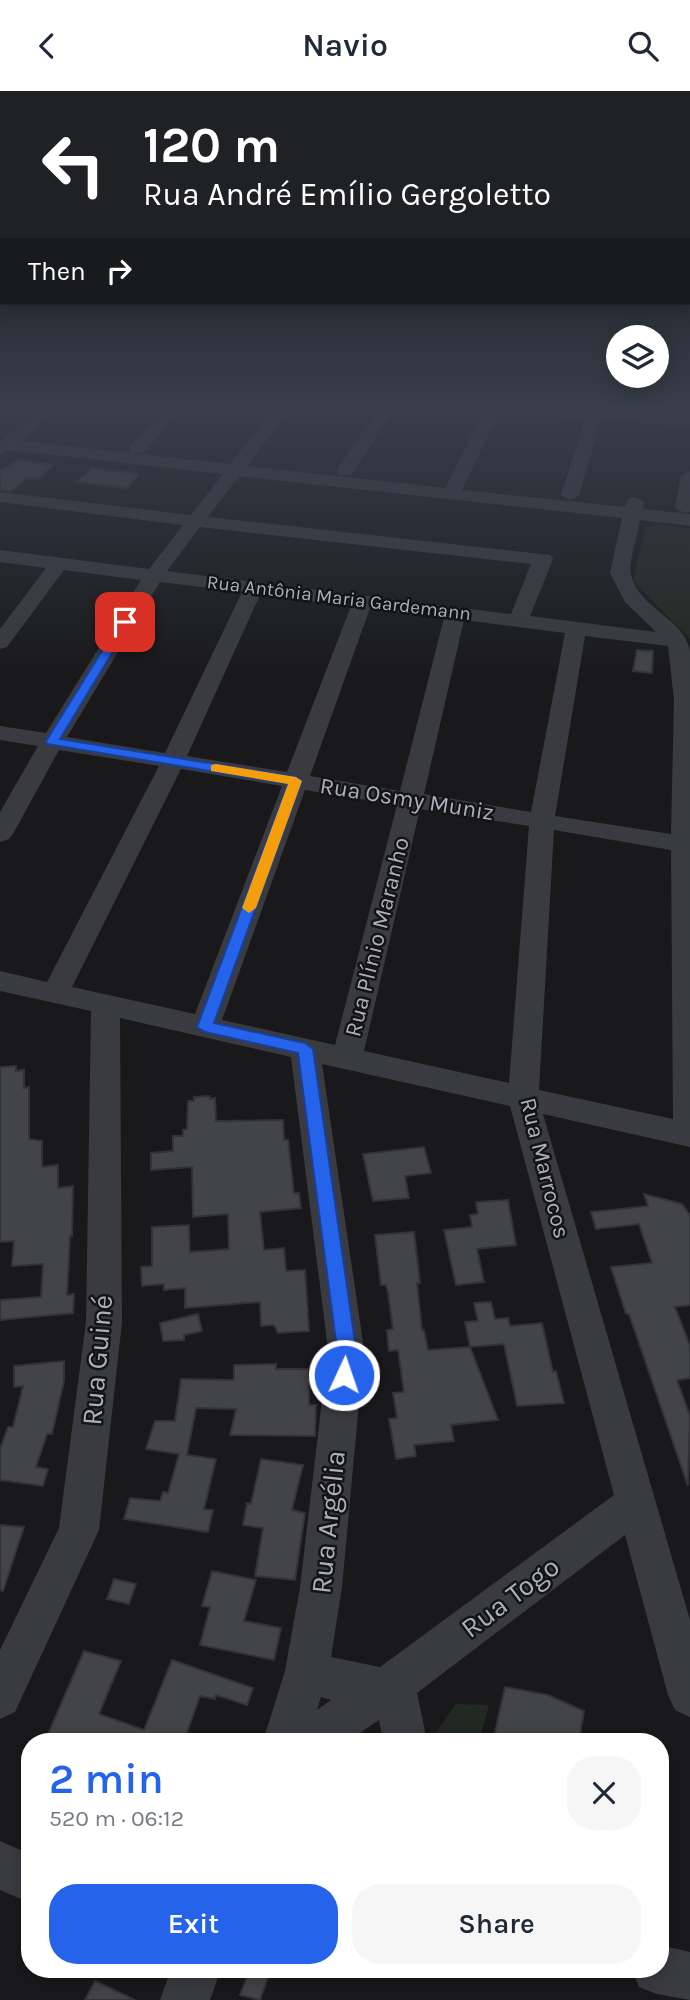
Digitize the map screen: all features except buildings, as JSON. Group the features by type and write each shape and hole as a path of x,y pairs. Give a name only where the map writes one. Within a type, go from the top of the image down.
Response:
{"street":[{"path":"17,499 543,559 518,621"},
{"path":"0,835 52,741 154,575 211,499"},
{"path":"553,499 688,512"},
{"path":"590,499 633,508"},
{"path":"0,981 690,1135 685,700 678,641 632,598 620,573 633,508"},
{"name":"Rua Antônia Maria Gardemann","path":"0,556 678,641"},
{"path":"0,643 59,563"},
{"path":"55,993 173,761 254,587"},
{"path":"205,1027 363,601"},
{"name":"Rua Plínio Maranho","path":"347,1058 456,613"},
{"name":"Rua Marrocos","path":"576,628 542,821 523,1098 690,1695"},
{"name":"Rua Osmy Muniz","path":"0,733 687,845"},
{"name":"Rua Guiné","path":"0,1697 79,1530 104,1322 106,1004"},
{"name":"Rua Argélia","path":"288,1733 307,1671 321,1587 346,1349 305,1049"},
{"name":"Rua Togo","path":"322,1733 342,1721 636,1503"},
{"path":"307,1671 342,1682 388,1686 403,1733"},
{"path":"0,1865 21,1875"},
{"path":"669,1972 690,1977"},
{"path":"184,2000 193,1978"}],"shaded area":[{"path":"656,524 690,528 690,639 633,581 645,528"},
{"path":"456,1704 489,1705 481,1733 437,1731"}],"slow traffic":[{"path":"216,768 296,781 249,908"}],"route":[{"path":"125,622 52,741 296,781 205,1027 305,1049 346,1349 344,1375"}]}
